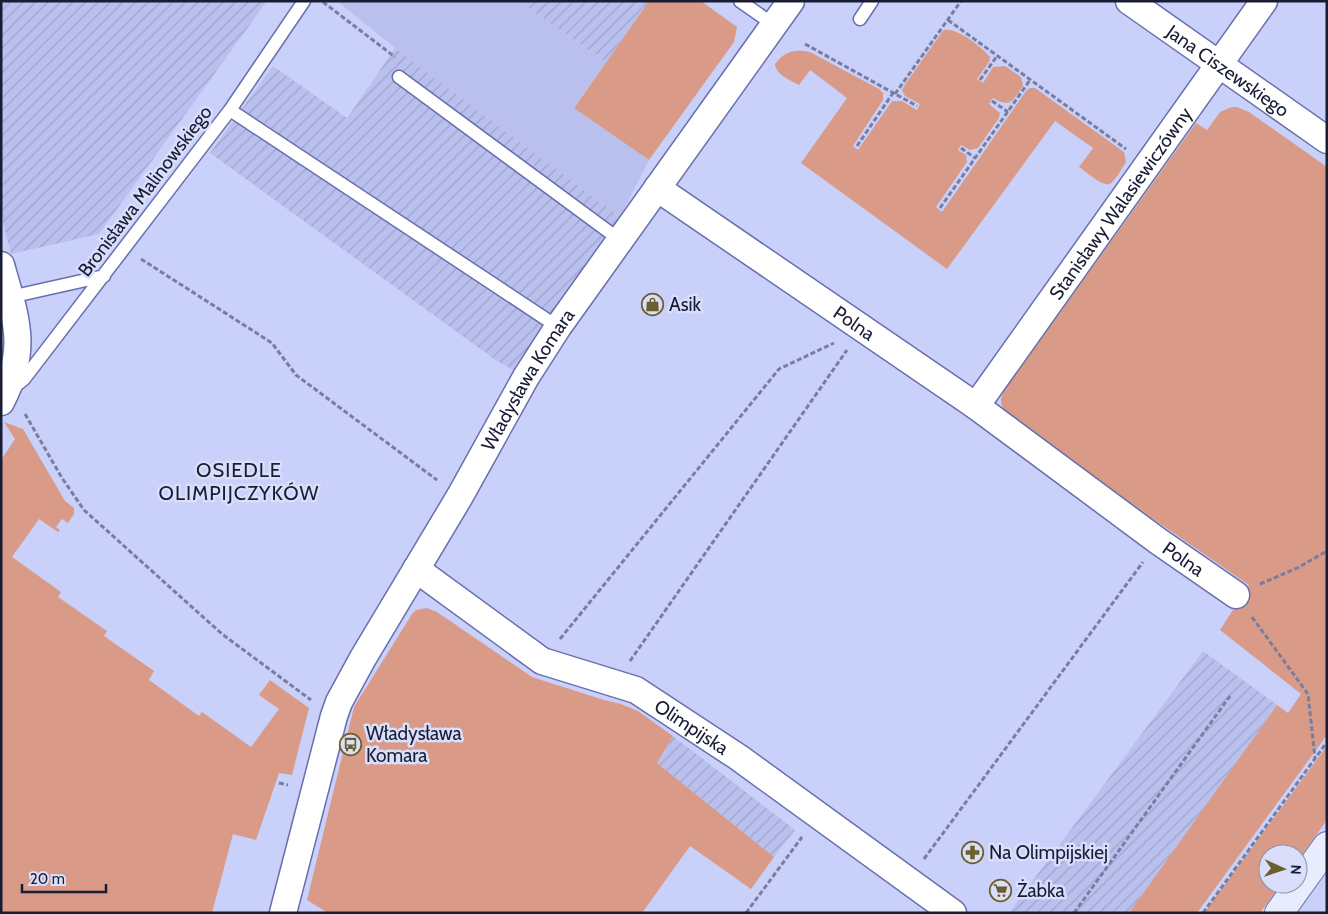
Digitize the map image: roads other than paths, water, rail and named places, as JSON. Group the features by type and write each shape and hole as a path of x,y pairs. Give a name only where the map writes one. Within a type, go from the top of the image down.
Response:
{"main road":[{"path":"1279,913 1327,846"}],"street":[{"path":"657,188 791,1"},
{"name":"Jana Ciszewskiego","path":"1129,1 1327,140"},
{"name":"Stanisławy Walasiewiczówny","path":"976,406 1264,1"},
{"name":"Władysława Komara","path":"283,913 339,702 363,658 460,496 526,377 558,327 657,188"},
{"name":"Polna","path":"657,188 976,406 1158,541 1236,595"},
{"path":"1,265 18,330 19,343 16,361 3,398"},
{"name":"Olimpijska","path":"416,569 542,661 636,690 722,746 953,913"}],"lane":[{"name":"Bronisława Malinowskiego","path":"3,398 24,378 230,110 304,1"},
{"path":"740,1 774,25"},
{"path":"860,19 872,1"},
{"path":"398,77 620,240"},
{"path":"230,110 558,327"},
{"path":"10,297 104,276"}],"place":[{"name":"Asik","path":"653,304"},
{"name":"Władysława Komara","path":"350,744"},
{"name":"Na Olimpijskiej","path":"973,852"},
{"name":"Żabka","path":"1001,890"}],"district":[{"name":"OSIEDLE OLIMPIJCZYKÓW","path":"239,482"}]}
